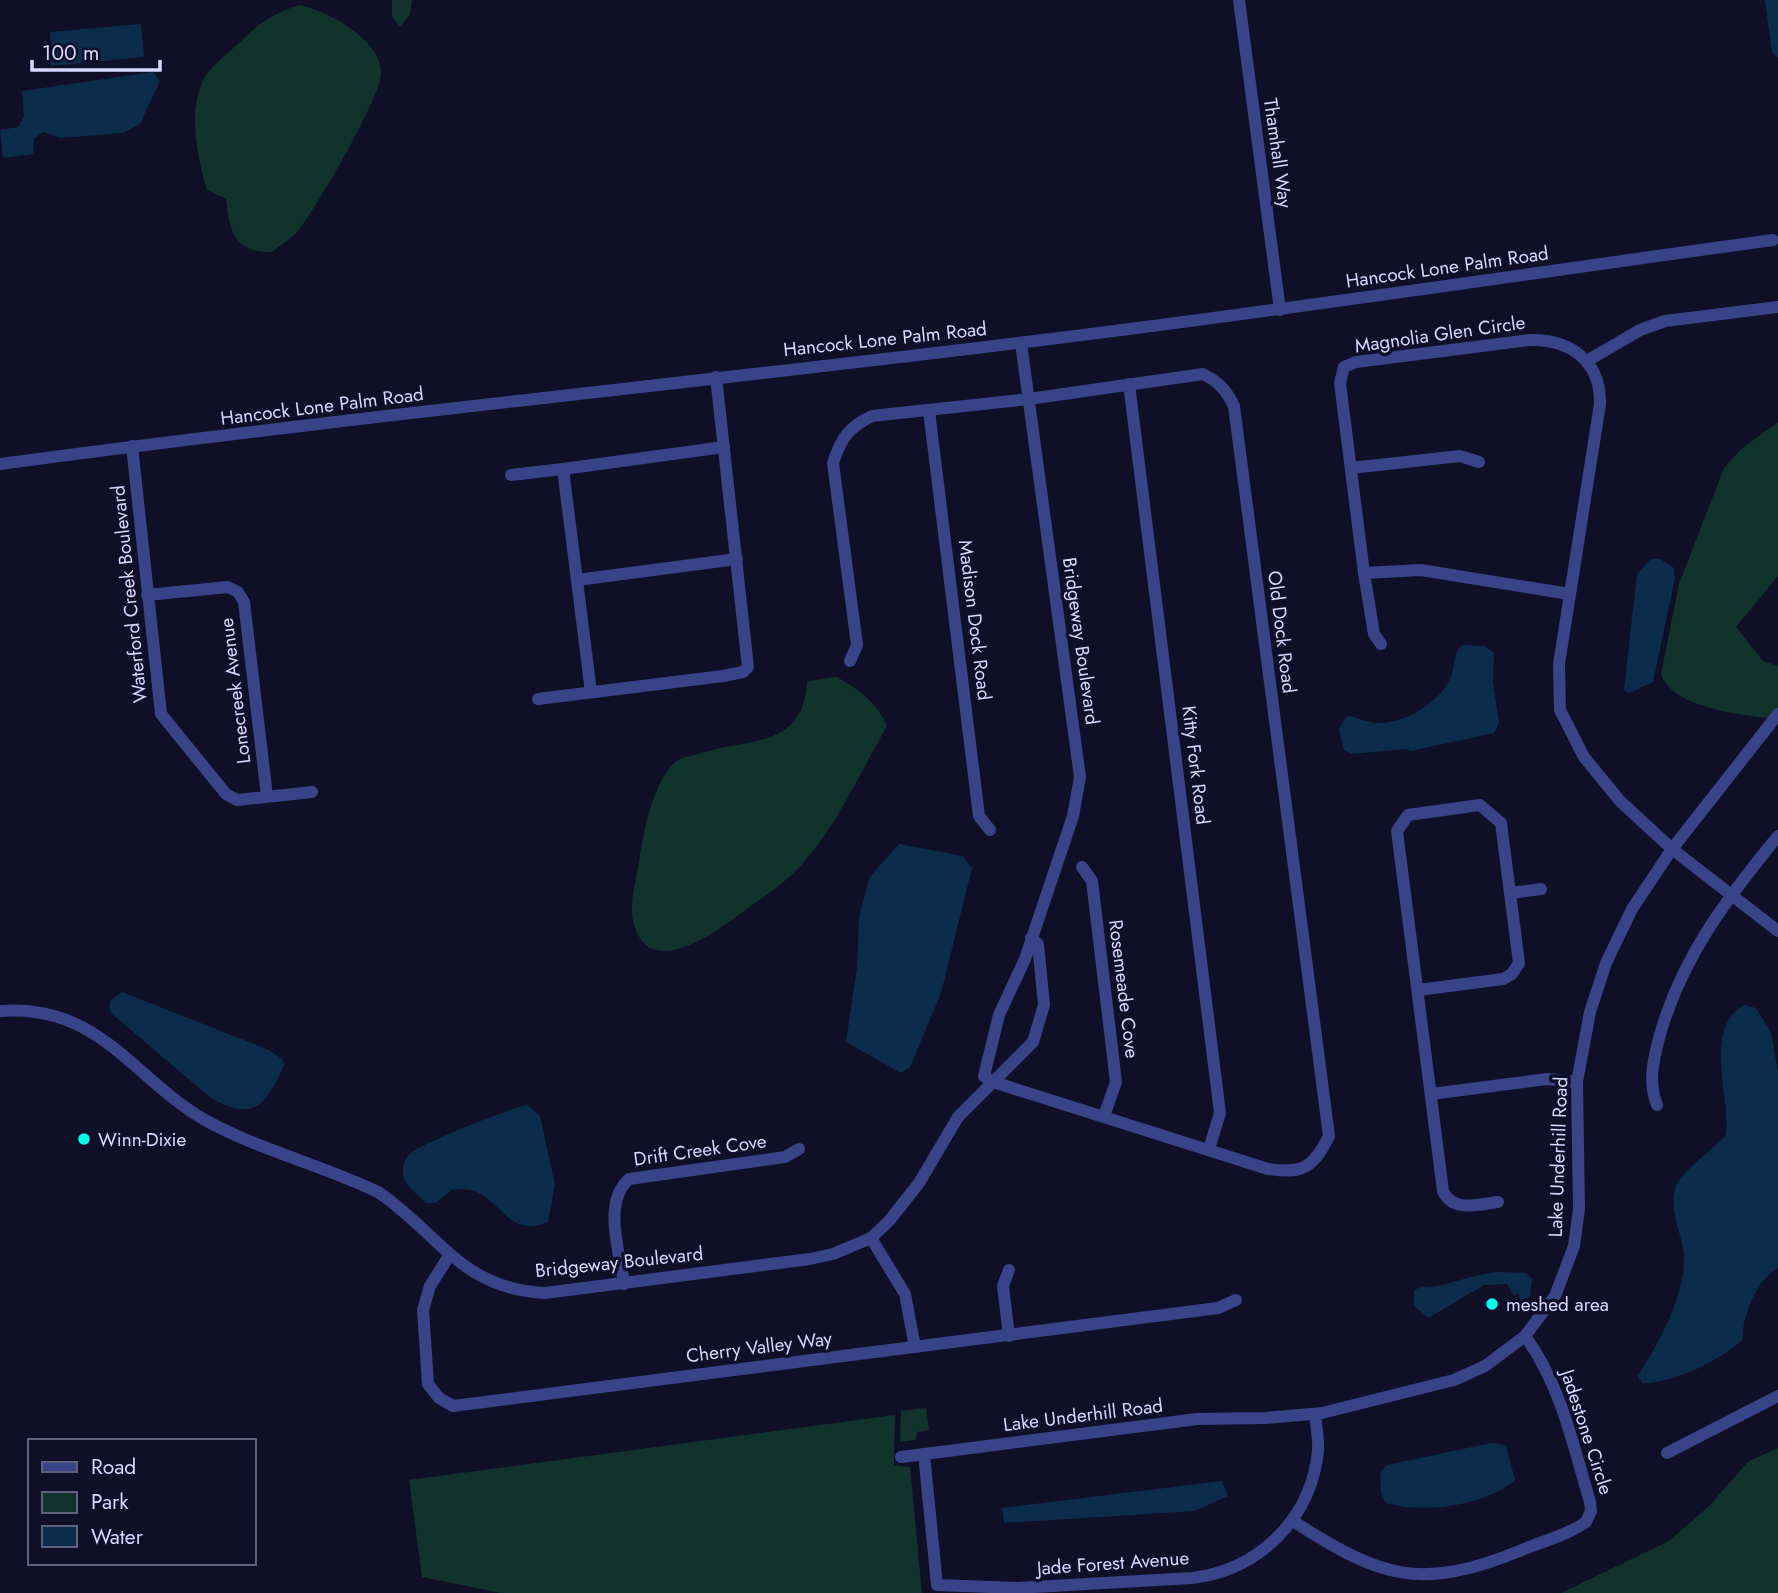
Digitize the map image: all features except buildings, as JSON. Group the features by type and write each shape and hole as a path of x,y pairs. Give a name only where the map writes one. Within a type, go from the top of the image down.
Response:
{"street":[{"name":"Thamhall Way","path":"1238,0 1280,310"},
{"name":"Hancock Lone Palm Road","path":"0,464 131,446 1021,343 1280,310 1773,240"},
{"path":"1778,307 1665,321 1640,330 1587,361 1600,387 1600,404 1559,664 1560,710 1591,766 1620,801 1672,849 1778,931"},
{"name":"Magnolia Glen Circle","path":"1381,644 1374,634 1364,573 1340,383 1344,367 1356,362 1551,340 1572,347 1587,361"},
{"name":"Bridgeway Boulevard","path":"990,1081 984,1076 996,1025 1031,938 1073,816 1080,777 1021,343"},
{"name":"Old Dock Road","path":"850,661 857,645 833,463 839,444 852,426 872,416 1029,400 1203,374 1217,381 1234,407 1329,1136 1321,1153 1305,1168 1291,1172 1268,1169 990,1081"},
{"path":"538,699 743,672 749,658 716,377"},
{"name":"Kitty Fork Road","path":"1129,384 1220,1113 1209,1149"},
{"name":"Madison Dock Road","path":"929,411 979,816 990,830"},
{"name":"Waterford Creek Boulevard","path":"131,446 162,714 226,794 237,800 312,792"},
{"path":"512,475 724,447"},
{"path":"1351,468 1460,456 1479,462"},
{"path":"563,468 591,692"},
{"path":"577,580 737,559"},
{"path":"1364,573 1421,570 1569,594"},
{"name":"Lonecreek Avenue","path":"147,595 228,587 238,592 244,602 267,796"},
{"name":"Lake Underhill Road","path":"901,1457 1197,1419 1315,1414 1454,1380 1485,1366 1525,1336 1555,1296 1574,1246 1579,1209 1577,1082 1590,1012 1606,963 1632,909 1672,849 1778,714"},
{"path":"1418,990 1503,979 1512,975 1519,963 1501,823 1480,805 1408,815 1397,831 1445,1197 1459,1206 1497,1202"},
{"path":"1657,1105 1650,1082 1665,1018 1696,946 1730,894 1778,836"},
{"name":"Rosemeade Cove","path":"1082,867 1091,881 1116,1082 1104,1116"},
{"path":"1511,893 1541,888"},
{"name":"Bridgeway Boulevard","path":"0,1011 29,1011 70,1021 93,1031 116,1046 189,1109 207,1121 377,1192 402,1208 449,1256 489,1281 528,1292 624,1284 810,1259 833,1254 871,1238 902,1207 958,1117 990,1081 1022,1055 1039,1028 1044,1005 1043,979 1038,944 1031,938"},
{"path":"1431,1094 1547,1079 1577,1082"},
{"name":"Drift Creek Cove","path":"624,1284 614,1206 622,1185 629,1179 785,1157 799,1149"},
{"path":"871,1238 905,1294 915,1347"},
{"name":"Cherry Valley Way","path":"449,1256 430,1286 423,1310 428,1384 439,1398 453,1406 1218,1308 1236,1300"},
{"path":"1009,1270 1003,1286 1009,1336"},
{"name":"Jadestone Circle","path":"1293,1521 1338,1550 1370,1565 1399,1572 1432,1575 1479,1567 1586,1521 1591,1511 1590,1502 1558,1394 1546,1366 1525,1336"},
{"path":"1667,1453 1778,1396"},
{"name":"Jade Forest Avenue","path":"923,1454 937,1585 1017,1588 1199,1577 1246,1562 1267,1548 1293,1521 1311,1484 1318,1450 1315,1414"}],"green space":[{"path":"392,0 412,0 410,15 400,27 392,17"},
{"path":"301,5 326,14 353,30 374,51 380,63 381,75 370,107 306,220 294,235 272,252 259,251 241,244 229,221 226,199 207,190 195,131 197,101 207,74 222,58 267,20"},
{"path":"1778,422 1778,576 1736,627 1763,661 1778,666 1778,719 1730,713 1695,703 1668,686 1661,674 1679,584 1724,468 1740,450"},
{"path":"837,677 866,697 887,726 828,831 792,875 711,934 678,949 662,951 648,947 634,927 632,899 651,807 669,768 682,758 754,742 784,730 796,719 804,703 807,681"},
{"path":"926,1408 929,1430 917,1432 916,1440 900,1442 901,1411"},
{"path":"895,1415 894,1465 910,1467 922,1593 501,1593 422,1577 409,1480"},
{"path":"1778,1448 1778,1593 1561,1593 1669,1541 1709,1506 1749,1461"}],"water":[{"path":"1765,0 1778,0 1778,58 1772,53"},
{"path":"141,24 144,57 51,66 50,32"},
{"path":"153,72 160,81 140,124 123,133 60,138 44,132 34,138 33,154 3,158 0,130 18,127 24,117 22,91"},
{"path":"1651,559 1660,559 1674,568 1675,578 1653,682 1629,693 1624,690 1637,574"},
{"path":"1462,645 1485,646 1494,653 1493,681 1499,723 1494,733 1411,751 1405,749 1352,754 1344,750 1339,729 1347,716 1374,723 1388,722 1420,710 1445,688"},
{"path":"899,844 963,856 972,868 941,993 910,1067 901,1073 846,1042 857,967 859,918 869,878"},
{"path":"122,992 269,1050 282,1059 284,1065 265,1099 249,1109 238,1109 211,1098 112,1014 109,1009 111,1000"},
{"path":"1744,1005 1756,1008 1771,1032 1778,1072 1778,1268 1764,1280 1752,1299 1745,1320 1743,1339 1734,1347 1682,1375 1642,1383 1638,1376 1668,1322 1682,1278 1684,1253 1674,1213 1674,1193 1686,1172 1726,1135 1721,1047 1724,1030 1731,1016"},
{"path":"527,1105 540,1116 555,1185 548,1222 523,1226 514,1222 490,1200 470,1190 453,1189 435,1203 426,1203 406,1182 403,1174 404,1163 417,1149 467,1126"},
{"path":"1498,1272 1526,1273 1532,1279 1530,1296 1520,1301 1519,1294 1513,1295 1507,1284 1484,1285 1428,1318 1414,1306 1414,1290 1417,1288 1438,1286"},
{"path":"1491,1443 1506,1445 1515,1480 1503,1489 1471,1502 1454,1505 1418,1508 1386,1503 1381,1493 1380,1473 1387,1465"},
{"path":"1222,1481 1228,1496 1195,1511 1004,1523 1002,1508"}],"place":[{"name":"Winn-Dixie","path":"84,1139"},
{"name":"meshed area","path":"1492,1304"}]}
